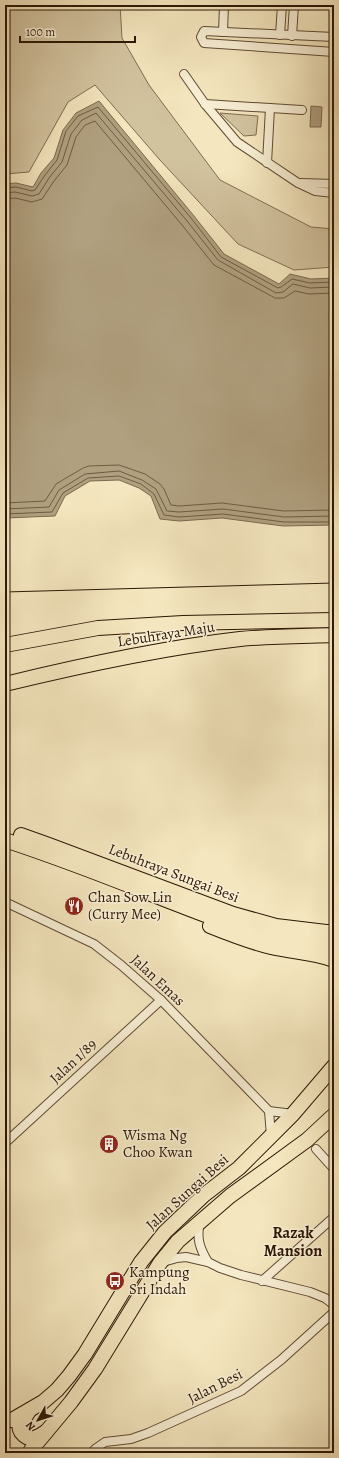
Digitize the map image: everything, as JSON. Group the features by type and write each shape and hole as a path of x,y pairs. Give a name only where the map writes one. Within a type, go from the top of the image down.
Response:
{"highway":[{"name":"Lebuhraya Maju","path":"5,645 98,628 183,623 334,620"},
{"name":"Lebuhraya Maju","path":"5,684 163,650 241,639 334,635"},
{"name":"Lebuhraya Sungai Besi","path":"5,830 48,844 233,914 276,926 334,932"},
{"name":"Lebuhraya Sungai Besi","path":"5,840 221,921 261,933 296,941 334,945"},
{"path":"156,896 200,922 248,940 334,960"},
{"name":"Jalan Sungai Besi","path":"12,1420 43,1402 69,1376 85,1354 141,1262 156,1243 204,1195 238,1168 271,1136 293,1114 334,1066"},
{"name":"Jalan Sungai Besi","path":"30,1450 47,1431 95,1369 160,1263 178,1241 200,1220 306,1140 334,1115"},
{"path":"29,1411 20,1425 20,1430 24,1435 29,1438 33,1438 47,1431"}],"street":[{"path":"223,32 224,5"},
{"path":"280,35 282,5"},
{"path":"292,36 294,5"},
{"path":"334,37 204,31 202,34 202,40 204,43 334,52"},
{"path":"184,74 205,104 237,142 298,183 315,191 334,193"},
{"path":"205,104 302,110"},
{"path":"267,162 270,108"},
{"path":"298,183 334,184"},
{"name":"Jalan Emas","path":"5,902 94,944 121,965 160,1000 269,1111"},
{"name":"Jalan 1/89","path":"5,1144 160,1000"},
{"path":"271,1136 269,1111 293,1114"},
{"path":"316,1149 334,1169"},
{"path":"262,1281 334,1217"},
{"path":"200,1220 198,1231 199,1241 208,1262"},
{"path":"160,1263 186,1257 208,1262 220,1268 262,1281 310,1292 325,1298 334,1305"},
{"name":"Jalan Besi","path":"92,1453 105,1442 131,1439 148,1433 241,1390 281,1360 334,1312"}],"shaded area":[{"path":"5,5 120,5 122,38 149,85 220,180 311,227 334,229 334,267 294,270 238,244 159,159 95,85 68,102 29,172 5,174"},
{"path":"220,113 258,116 256,135 244,136"}],"water":[{"path":"99,101 224,254 279,284 290,274 311,279 334,278 334,525 283,526 222,518 179,521 160,519 151,496 139,488 119,480 90,481 65,496 55,516 5,518 5,184 16,183 33,187 41,173 54,158 63,130 76,113"},
{"path":"311,106 322,107 321,127 310,127"}],"tram line":[{"path":"5,592 334,583"}],"place":[{"name":"Chan Sow Lin (Curry Mee)","path":"74,906"},
{"name":"Wisma Ng Choo Kwan","path":"109,1144"},
{"name":"Kampung Sri Indah","path":"115,1281"}],"district":[{"name":"Razak Mansion","path":"293,1241"}]}
